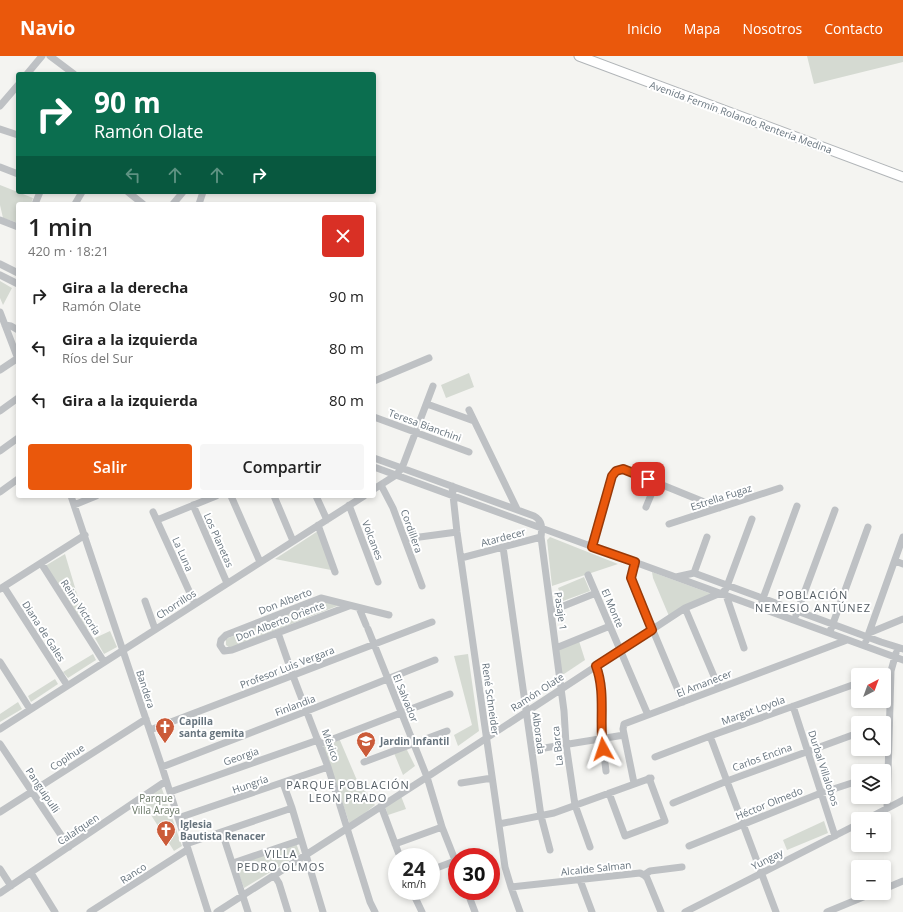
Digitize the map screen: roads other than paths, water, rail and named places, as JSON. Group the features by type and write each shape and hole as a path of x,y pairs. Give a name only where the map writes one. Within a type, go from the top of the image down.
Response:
{"main road":[{"name":"Avenida Fermín Rolando Rentería Medina","path":"579,56 903,177"}],"street":[{"path":"29,72 42,56"},
{"path":"50,56 71,72"},
{"path":"0,106 16,87"},
{"path":"0,129 16,133"},
{"path":"0,167 16,173"},
{"path":"132,194 141,202"},
{"path":"175,202 181,194"},
{"path":"0,220 16,226"},
{"path":"0,264 16,272"},
{"path":"0,275 16,283"},
{"path":"0,312 4,328 16,354"},
{"path":"4,328 11,326 16,329"},
{"path":"376,380 429,358"},
{"path":"0,370 16,359"},
{"path":"376,488 396,475 402,468 434,386"},
{"path":"0,411 16,399"},
{"path":"427,404 474,421"},
{"path":"469,410 517,509"},
{"name":"Teresa Bianchini","path":"376,419 469,452"},
{"path":"0,450 16,439"},
{"path":"376,459 517,509 536,517 541,523 542,528"},
{"path":"376,468 903,660"},
{"path":"592,547 612,476 616,471 623,469 719,508"},
{"path":"0,492 16,480"},
{"path":"646,506 656,483"},
{"name":"Cordillera","path":"381,485 393,508 422,586"},
{"name":"René Schneider","path":"452,486 457,532 505,867 520,912"},
{"name":"Estrella Fugaz","path":"669,524 780,488"},
{"name":"Bandera","path":"72,498 150,730 186,847 208,912"},
{"path":"74,505 91,498"},
{"path":"157,520 211,498"},
{"path":"232,498 260,562"},
{"path":"275,498 293,541"},
{"path":"317,498 327,520"},
{"name":"Chorrillos","path":"0,729 361,498"},
{"name":"Los Planetas","path":"193,505 227,583"},
{"name":"Volcanes","path":"349,505 378,582"},
{"path":"760,608 798,506"},
{"path":"794,620 834,510"},
{"name":"La Luna","path":"153,512 195,604"},
{"path":"728,585 752,519"},
{"path":"318,525 335,572"},
{"path":"829,633 868,527"},
{"name":"Atardecer","path":"461,558 541,537 542,528"},
{"path":"405,539 457,532"},
{"path":"2,588 85,535"},
{"name":"Pasaje 1","path":"541,537 561,688"},
{"path":"696,585 697,574 707,537"},
{"path":"864,646 903,537"},
{"name":"Alborada","path":"504,547 541,816 550,850"},
{"path":"895,561 903,564"},
{"path":"635,562 631,578 682,702"},
{"name":"Reina Victoria","path":"41,563 104,662"},
{"path":"676,577 697,574 901,648 894,657 888,716"},
{"name":"El Monte","path":"588,575 648,715"},
{"name":"Ramón Olate","path":"217,912 685,608 722,594 728,585"},
{"name":"Diana de Gales","path":"2,588 67,685"},
{"path":"551,611 596,594"},
{"path":"722,594 744,648"},
{"name":"Don Alberto","path":"220,645 221,640 226,634 321,598 389,615"},
{"path":"145,601 155,629"},
{"name":"Don Alberto Oriente","path":"220,645 224,650 232,650 349,606"},
{"name":"El Salvador","path":"359,608 427,777 442,827 450,848"},
{"path":"685,608 719,688"},
{"path":"868,635 903,619"},
{"name":"Profesor Luis Vergara","path":"150,730 432,622"},
{"path":"556,648 610,626"},
{"name":"México","path":"278,633 328,767 370,902 375,912"},
{"name":"El Amanecer","path":"624,735 624,724 847,640"},
{"name":"Finlandia","path":"162,767 435,660"},
{"path":"0,662 30,709"},
{"path":"596,666 600,680 602,739 606,771"},
{"name":"Margot Loyola","path":"655,757 851,685"},
{"name":"La Barca","path":"561,688 566,744 575,806 590,847"},
{"name":"Georgia","path":"170,792 319,742 450,694"},
{"name":"Durbal Villalobos","path":"793,706 835,836"},
{"name":"Copihue","path":"0,812 146,719"},
{"path":"364,762 447,730"},
{"path":"532,750 624,735 634,783"},
{"name":"Carlos Encina","path":"673,802 851,735"},
{"path":"710,736 776,912"},
{"name":"Panguipulli","path":"0,744 69,847"},
{"name":"Hungría","path":"178,818 328,767"},
{"path":"461,783 492,778"},
{"path":"499,824 554,813 650,778 666,821 625,836 609,793"},
{"name":"Calafquen","path":"0,893 166,781"},
{"path":"283,783 323,912"},
{"name":"Héctor Olmedo","path":"689,846 821,793 851,783"},
{"path":"880,812 903,800"},
{"path":"887,804 887,808"},
{"path":"381,806 397,848"},
{"name":"Ranco","path":"90,912 186,847 222,832 292,808"},
{"path":"395,844 442,827"},
{"name":"Yungay","path":"685,912 851,828"},
{"path":"222,832 248,912"},
{"path":"233,863 301,840"},
{"name":"Alcalde Salman","path":"511,887 640,873 644,875 650,871 682,867"},
{"path":"0,869 11,886"},
{"path":"31,873 55,912"},
{"path":"274,875 279,883 288,912"},
{"path":"644,875 647,878 661,912"},
{"path":"580,880 592,912"},
{"path":"891,886 903,881"},
{"path":"416,900 422,912"},
{"path":"470,900 475,912"},
{"path":"827,912 856,900"}],"place":[{"name":"Capilla santa gemita","path":"165,744"},
{"name":"Jardin Infantil","path":"366,758"},
{"name":"Iglesia Bautista Renacer","path":"166,847"}],"district":[{"name":"POBLACIÓN NEMESIO ANTÚNEZ","path":"813,600"},
{"name":"PARQUE POBLACIÓN LEON PRADO","path":"348,790"},
{"name":"VILLA PEDRO OLMOS","path":"281,859"}],"park label":[{"name":"Parque Villa Araya","path":"156,804"}]}
